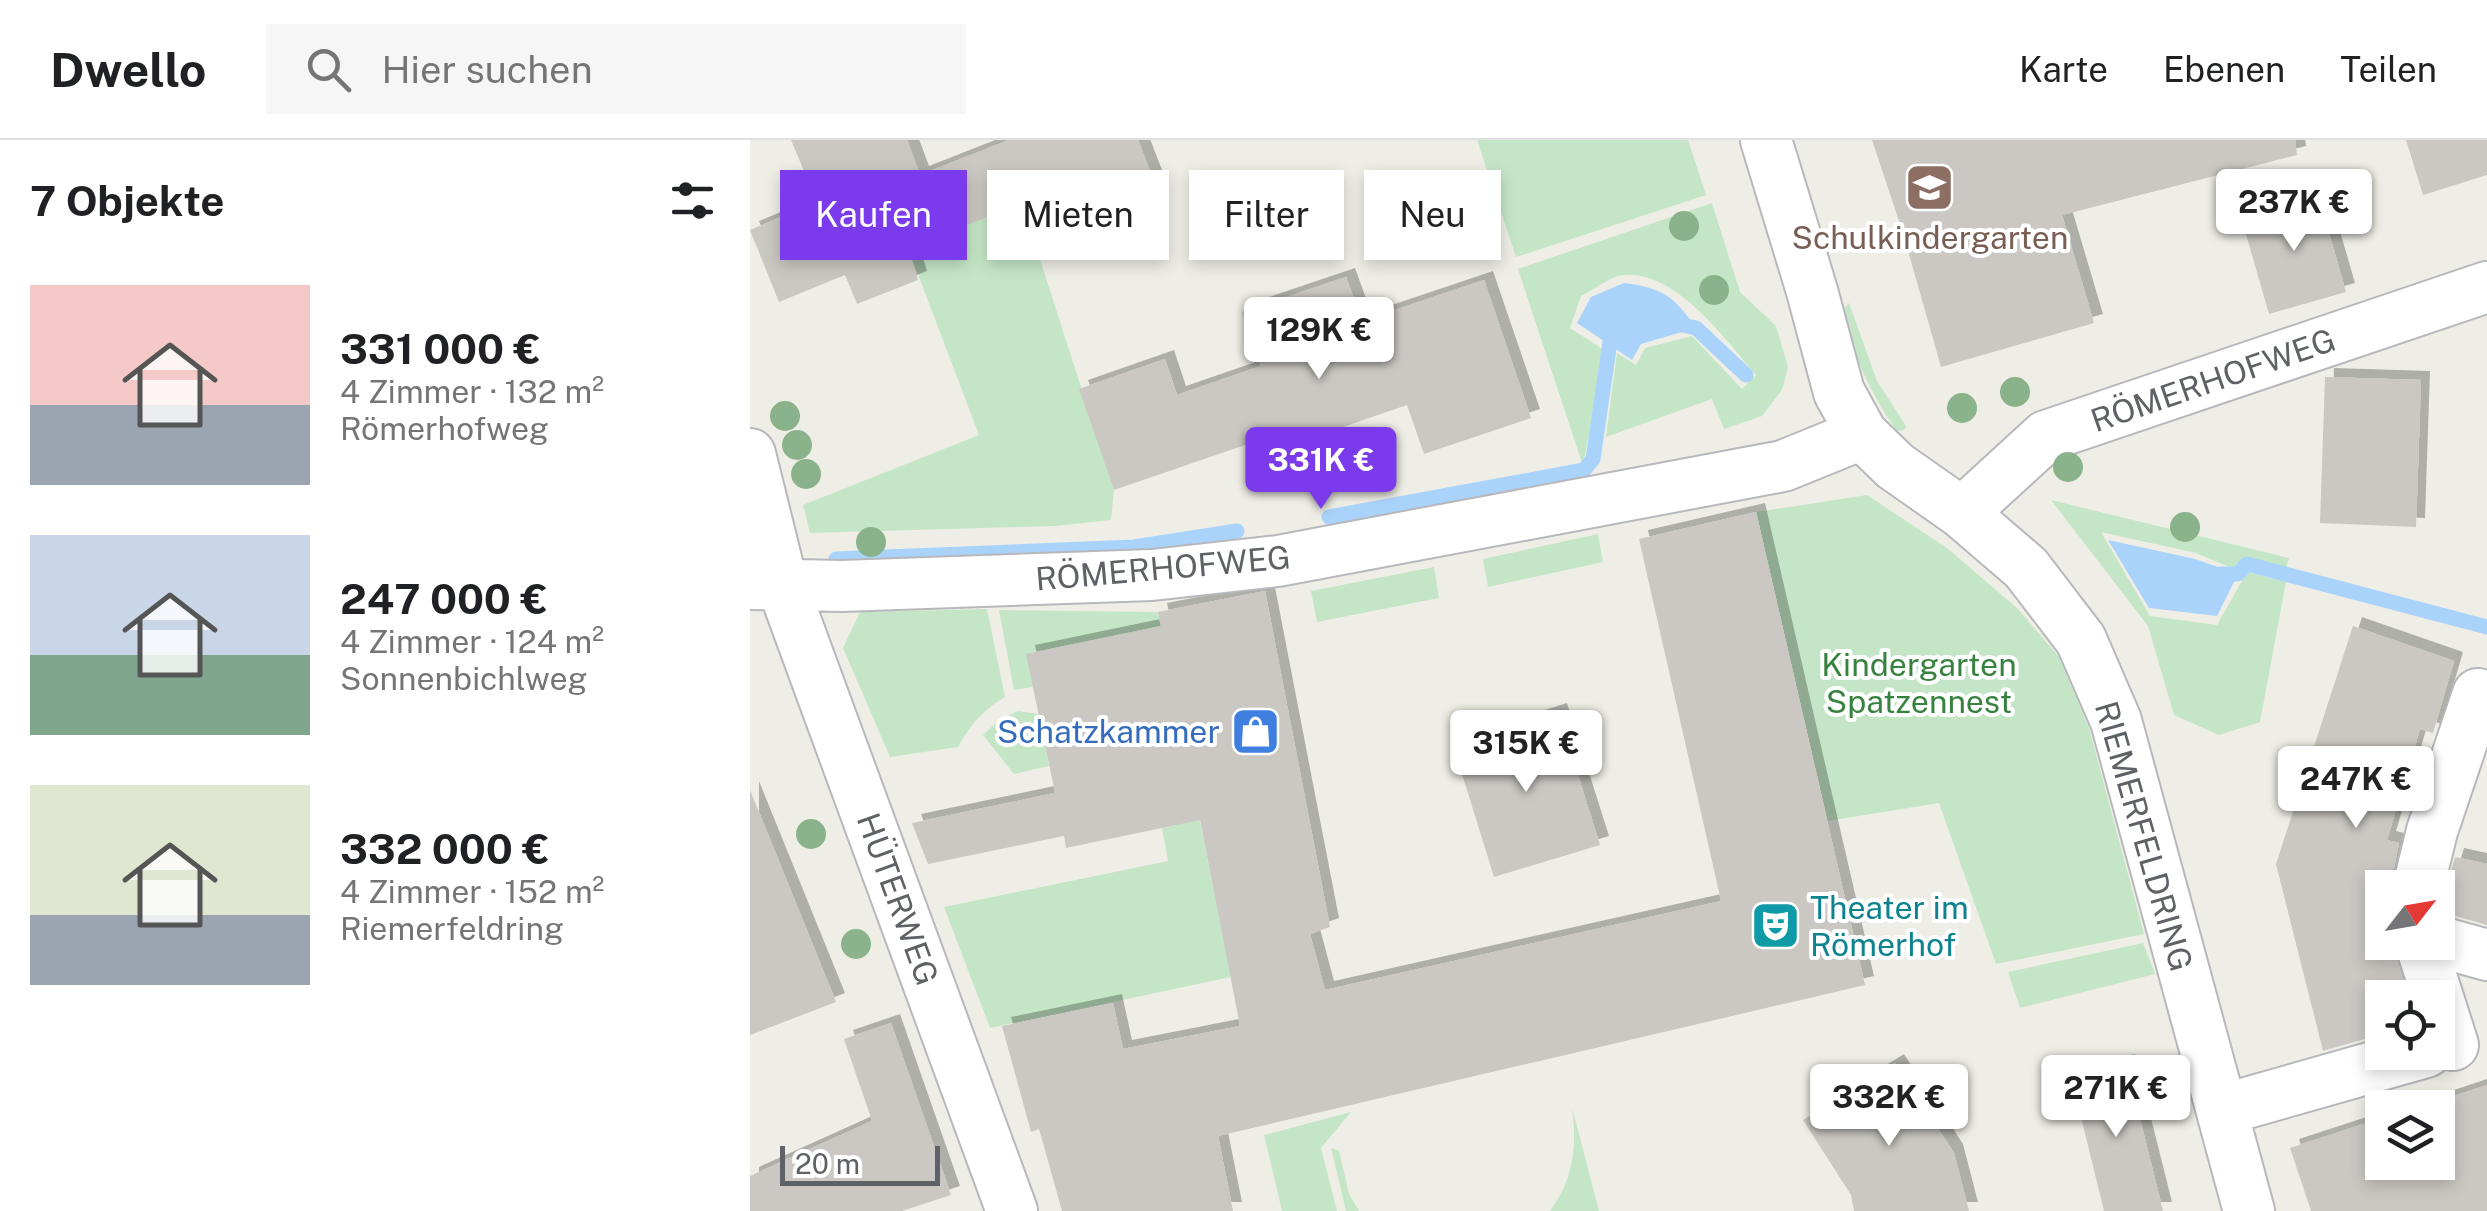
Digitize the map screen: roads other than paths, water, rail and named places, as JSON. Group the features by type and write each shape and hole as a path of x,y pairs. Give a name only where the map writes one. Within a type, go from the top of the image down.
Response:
{"street":[{"name":"RIEMERFELDRING","path":"1766,140 1839,392 1862,434 1895,466 1962,513 2026,568 2081,640 2116,721 2249,1211"},
{"name":"RÖMERHOFWEG","path":"1962,513 2046,436 2487,287"},
{"name":"RÖMERHOFWEG","path":"767,585 1152,575 1278,561 1783,466 1862,434"},
{"name":"HÜTERWEG","path":"750,454 767,585 1012,1211"},
{"path":"2422,870 2478,694"},
{"path":"2455,946 2487,955"},
{"path":"2222,1110 2365,1069"}],"water":[{"path":"1624,283 1666,295 1696,328 1641,344 1632,360 1577,323 1591,297"},
{"path":"2108,540 2195,559 2238,574 2217,616 2149,608"}],"waterway":[{"path":"1678,324 1696,328 1746,375"},
{"path":"1329,517 1584,470 1593,459 1611,335 1617,330"},
{"path":"836,559 1134,547 1237,531"},
{"path":"2220,574 2238,574 2247,564 2487,627"}],"place":[{"name":"Schulkindergarten","path":"1930,187"},
{"name":"Schatzkammer","path":"1255,731"},
{"name":"Theater im Römerhof","path":"1775,925"}],"park label":[{"name":"Kindergarten Spatzennest","path":"1919,682"}]}
